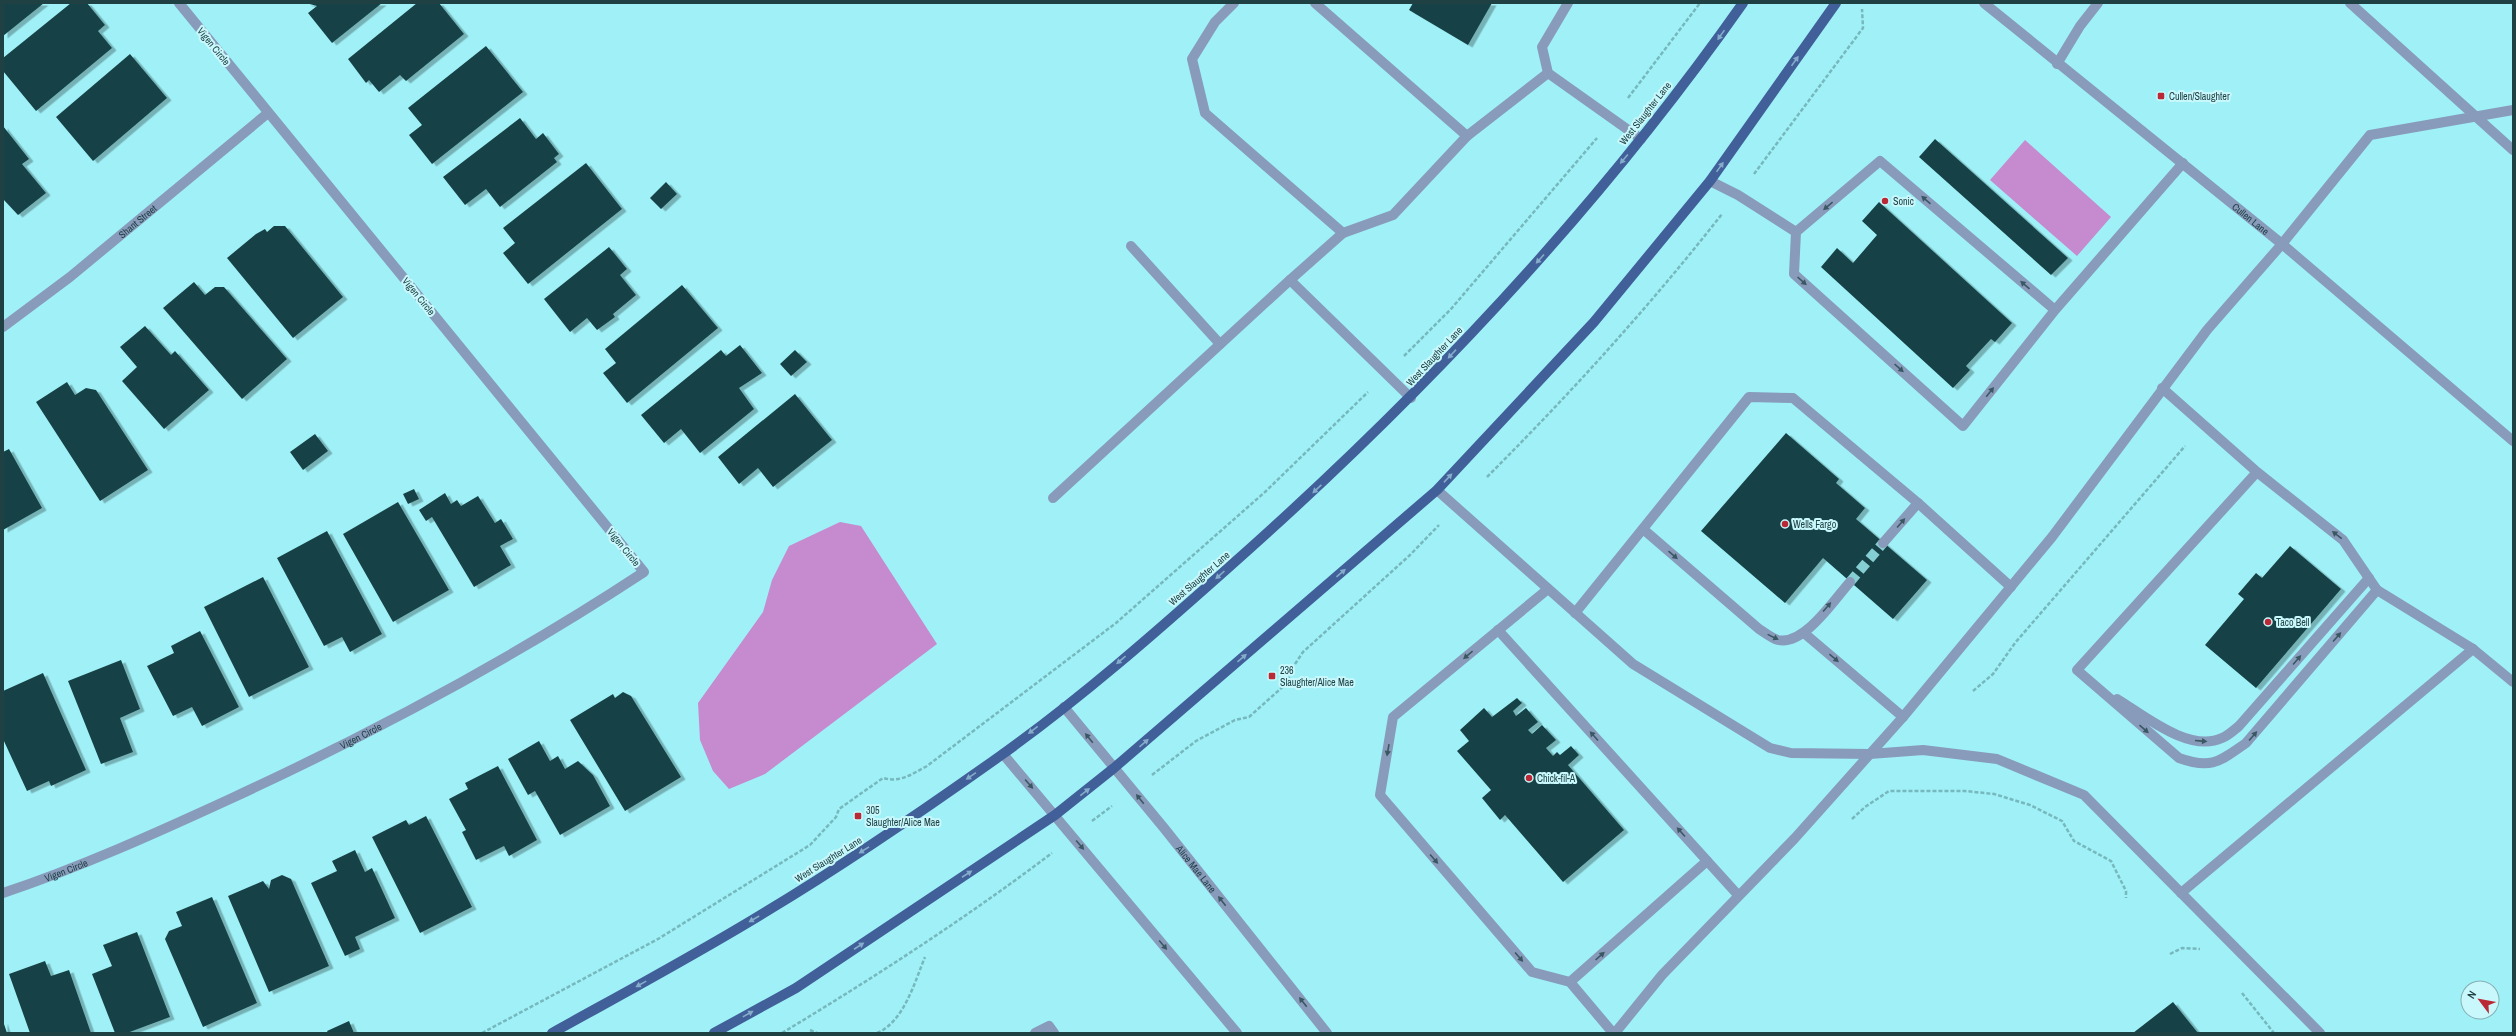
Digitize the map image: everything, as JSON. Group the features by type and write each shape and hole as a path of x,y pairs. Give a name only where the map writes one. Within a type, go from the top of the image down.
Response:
{"main road":[{"name":"West Slaughter Lane","path":"552,1033 767,911 888,835 1003,754 1064,707 1190,602 1290,513 1411,398 1557,239 1641,139 1744,3"},
{"path":"714,1033 796,988 1055,815 1114,768 1437,490 1594,322 1710,181 1836,3"}],"street":[{"name":"Vigen Circle","path":"3,893 45,879 172,826 328,754 525,648 644,572 179,3"},
{"path":"1234,3 1215,22 1192,60 1205,113 1343,233"},
{"path":"1314,3 1467,136"},
{"path":"1568,3 1542,47 1548,73 1641,139"},
{"name":"Cullen Lane","path":"1984,3 2057,64 2183,163 2282,244 2513,441"},
{"path":"2057,64 2080,26 2098,3"},
{"path":"2350,3 2473,117 2513,150"},
{"path":"1053,498 1343,233 1393,214 1467,136 1548,73"},
{"path":"1548,589 1393,717 1380,795 1532,972 1570,982 1614,1033 1662,975 1795,838 1903,717 2011,587 2089,488 2162,388 2207,330 2282,244 2370,135 2513,110"},
{"name":"Shant Street","path":"3,327 70,277 268,113"},
{"path":"2055,310 1880,161 1796,232 1794,274 1963,426 2055,310 2183,163"},
{"path":"1710,181 1738,195 1796,232"},
{"path":"1131,246 1220,344"},
{"path":"1290,280 1411,398"},
{"path":"2162,388 2257,472 2343,540 2377,590 2473,648 2513,682"},
{"path":"1575,613 1749,397 1793,398 1918,503 2011,587"},
{"path":"2257,472 2077,670 2179,758 2197,765 2219,761 2246,743 2377,590"},
{"path":"1437,490 1633,664 1770,748 1791,753 1870,754 1923,750 1997,759 2084,795 2320,1033"},
{"path":"1884,543 1918,503"},
{"path":"1643,529 1759,628 1776,640 1789,640 1804,633 1850,582"},
{"path":"2093,685 2183,738 2204,742 2223,738 2240,726 2369,578"},
{"path":"1498,630 1738,895"},
{"path":"1804,633 1903,717"},
{"path":"2181,893 2473,648"},
{"name":"Alice Mae Lane","path":"1064,707 1133,790 1327,1033"},
{"path":"1003,754 1237,1033"},
{"path":"1570,982 1707,861"},
{"path":"1035,1033 1049,1026 1054,1033"}],"path":[{"path":"1650,71 1700,3"},
{"path":"1782,137 1863,28 1861,3"},
{"path":"482,1033 658,940 810,845 836,817 839,809 883,778 902,780 927,766 1116,623 1265,492 1451,309 1583,156"},
{"path":"1507,456 1596,365 1681,266"},
{"path":"1973,691 1993,674 2015,643 2185,446"},
{"path":"782,1033 832,1003 1002,890 1196,740 1235,720 1249,717 1287,683 1291,670 1303,652 1410,554"},
{"path":"1852,819 1865,806 1889,790 1965,791 1994,794 2023,803 2062,821 2074,841 2111,861 2126,892 2126,898"},
{"path":"2170,954 2182,948 2197,948 2204,952"},
{"path":"877,1033 882,1031 899,1013 925,957"},
{"path":"2240,991 2274,1033"},
{"path":"810,1030 817,1033"}],"shaded area":[{"path":"2025,140 2111,217 2077,256 1990,180"},
{"path":"840,522 861,526 937,644 765,774 729,789 713,771 700,740 698,703 763,612 772,580 789,546"}],"building":[{"path":"3,3 44,3 3,36"},
{"path":"71,3 87,3 105,25 98,31 112,48 36,111 3,71 3,58"},
{"path":"306,3 382,3 332,43 308,13 317,6"},
{"path":"417,3 439,3 464,34 406,81 400,75 379,92 369,80 366,83 348,59"},
{"path":"1413,3 1492,3 1468,45 1409,10"},
{"path":"486,46 523,92 432,164 409,135 422,125 408,108"},
{"path":"130,54 167,98 93,161 56,117"},
{"path":"520,118 536,139 543,133 559,154 554,158 557,162 500,207 486,189 465,205 443,177"},
{"path":"3,126 29,159 22,164 46,193 18,215 3,199"},
{"path":"1935,139 2068,258 2051,275 1919,157"},
{"path":"586,163 622,209 528,284 503,253 515,243 503,228"},
{"path":"666,182 677,194 661,209 650,198"},
{"path":"1879,202 2012,323 1995,342 1991,339 1966,366 1970,370 1953,388 1821,267 1837,248 1853,263 1877,235 1862,221"},
{"path":"274,226 285,226 343,297 293,338 227,258 256,234 265,229 267,232"},
{"path":"609,247 627,269 620,275 636,295 613,314 615,317 597,330 587,318 570,332 544,299"},
{"path":"194,282 205,295 215,287 224,287 287,359 242,399 163,308"},
{"path":"682,285 718,328 627,403 603,373 616,363 605,349"},
{"path":"145,326 171,355 175,351 209,390 164,429 122,381 137,367 120,347"},
{"path":"740,345 762,373 739,388 754,409 700,453 681,429 664,443 641,415 721,350 726,356"},
{"path":"795,350 807,362 791,376 780,364"},
{"path":"67,382 75,395 86,388 96,390 148,470 100,501 36,402"},
{"path":"795,394 832,440 773,487 758,468 739,484 718,457"},
{"name":"Wells Fargo","path":"1786,433 1839,479 1836,483 1865,508 1856,519 1927,580 1893,619 1823,558 1785,603 1701,531"},
{"path":"315,434 328,451 303,470 290,452"},
{"path":"9,449 42,508 3,530 3,452"},
{"path":"414,489 419,499 408,504 403,494"},
{"path":"445,493 451,504 457,500 461,506 478,496 495,523 501,519 513,539 500,546 511,565 474,587 432,517 426,521 419,510"},
{"path":"398,502 449,590 393,622 343,534"},
{"path":"327,531 382,634 350,652 342,637 324,646 277,558"},
{"name":"Taco Bell","path":"2290,546 2341,589 2256,688 2205,645 2244,599 2238,594 2256,573 2262,578"},
{"path":"263,577 309,667 249,697 204,607"},
{"path":"200,631 239,707 202,726 192,707 173,716 147,666 174,653 171,646"},
{"path":"121,660 140,709 120,718 133,752 101,764 68,681"},
{"path":"43,673 86,770 51,786 49,781 27,791 3,739 3,691"},
{"path":"623,692 631,696 681,777 625,811 570,720 613,694 615,698"},
{"name":"Chick-fil-A","path":"1517,698 1522,703 1513,711 1516,716 1526,708 1538,722 1528,730 1532,734 1542,725 1556,740 1546,748 1553,756 1557,752 1560,755 1571,746 1579,755 1568,765 1624,830 1563,882 1505,815 1500,820 1482,798 1491,790 1457,751 1469,741 1460,730 1484,708 1492,717"},
{"path":"539,741 550,761 558,756 565,769 578,761 593,775 610,806 560,835 535,791 528,795 508,759"},
{"path":"498,766 537,840 509,856 504,846 476,860 462,832 466,830 449,799 468,789 465,783"},
{"path":"426,816 472,907 420,933 372,837 406,820 409,825"},
{"path":"355,850 365,872 372,868 395,918 355,937 360,949 345,956 311,883 337,871 332,861"},
{"path":"282,875 291,879 329,966 269,992 228,896 263,881 269,889 271,880"},
{"path":"212,897 257,1003 203,1027 165,939 169,931 182,926 176,912"},
{"path":"137,932 170,1017 127,1033 115,1033 92,974 112,966 103,945"},
{"path":"45,961 51,976 69,970 91,1033 30,1033 9,974"},
{"path":"2173,1002 2198,1033 2133,1033"},
{"path":"3,1021 7,1033 3,1033"},
{"path":"349,1021 354,1033 328,1033 327,1031"}],"tunnel":[{"path":"1850,582 1883,543"}],"place":[{"name":"Cullen/Slaughter","path":"2161,96"},
{"name":"Sonic","path":"1885,201"},
{"name":"Wells Fargo","path":"1785,524"},
{"name":"Taco Bell","path":"2268,622"},
{"name":"236 Slaughter/Alice Mae","path":"1272,676"},
{"name":"Chick-fil-A","path":"1529,778"},
{"name":"305 Slaughter/Alice Mae","path":"858,816"}]}
